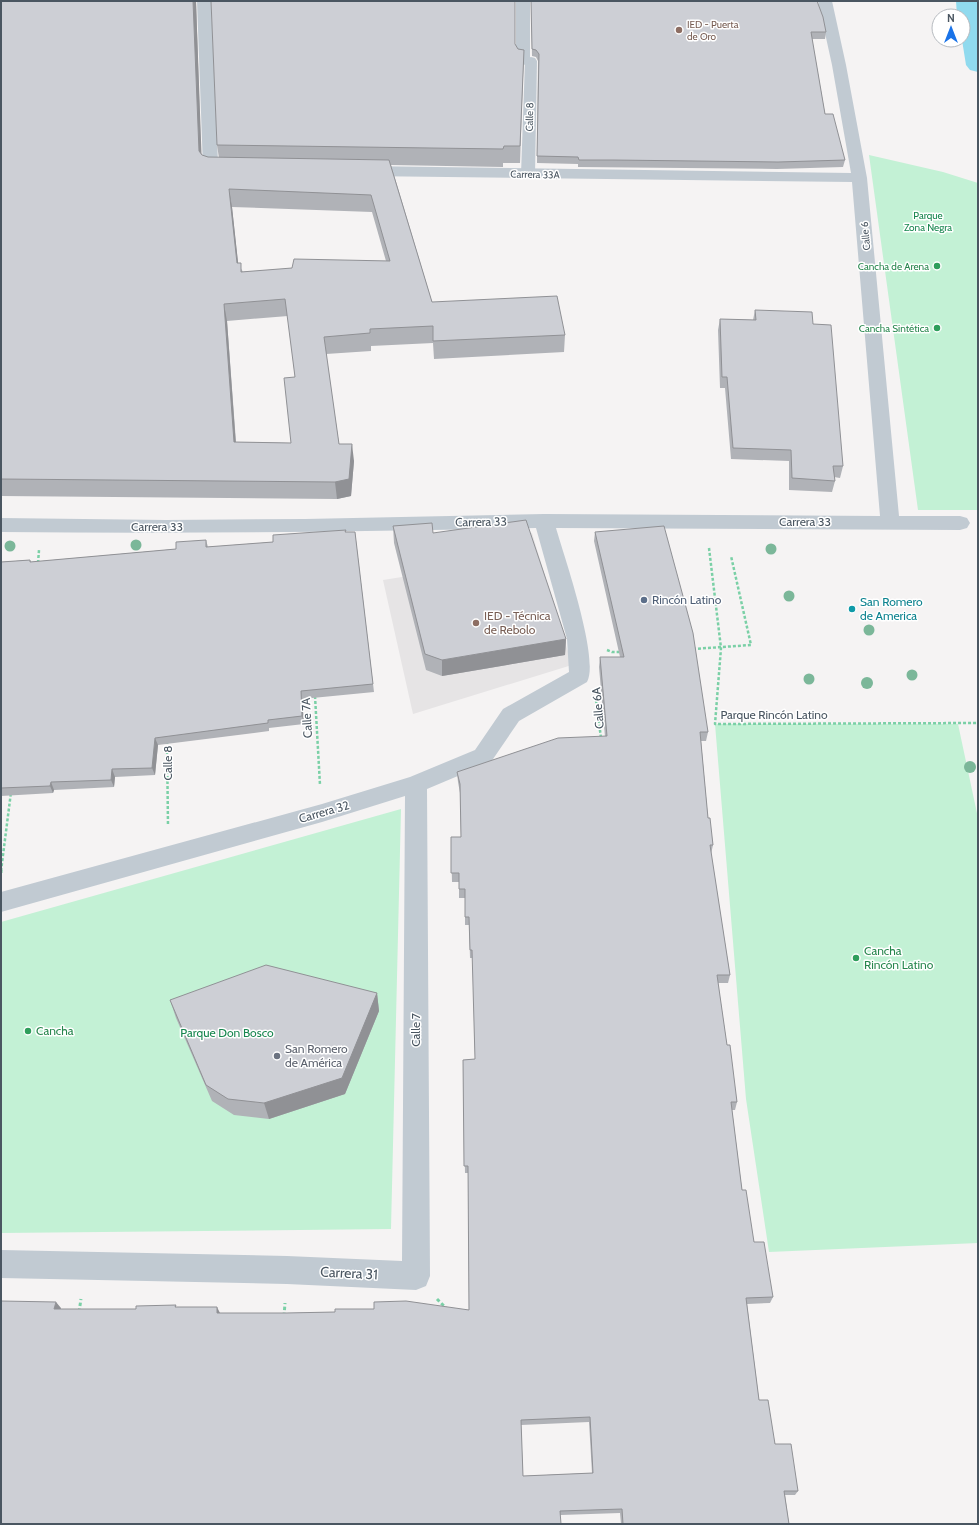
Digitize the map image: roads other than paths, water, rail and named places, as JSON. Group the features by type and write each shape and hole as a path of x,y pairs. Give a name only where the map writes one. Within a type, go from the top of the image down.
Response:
{"street":[{"path":"204,1 211,168 242,169"},
{"name":"Calle 8","path":"523,1 527,61"},
{"name":"Calle 6","path":"825,1 841,72 860,178 890,522"},
{"name":"Carrera 33A","path":"346,170 860,178"},
{"name":"Carrera 33","path":"1,525 305,526 544,521 960,523"},
{"name":"Carrera 32","path":"1,902 168,854 322,813 416,784 483,756 511,715 580,676 577,639 544,521"},
{"name":"Calle 7","path":"416,784 416,1276"},
{"name":"Carrera 31","path":"1,1264 287,1270 416,1276"}],"lane":[{"name":"Calle 8","path":"527,61 528,174"}],"waterway":[{"path":"967,1 978,65"}],"place":[{"name":"IED - Puerta de Oro","path":"679,30"},
{"name":"Cancha de Arena","path":"937,266"},
{"name":"Cancha Sintética","path":"937,328"},
{"name":"Rincón Latino","path":"644,600"},
{"name":"San Romero de America","path":"852,609"},
{"name":"IED - Técnica de Rebolo","path":"476,623"},
{"name":"Cancha Rincón Latino","path":"856,958"},
{"name":"Cancha","path":"28,1031"},
{"name":"San Romero de América","path":"277,1056"}],"park label":[{"name":"Parque Zona Negra","path":"928,220"},
{"name":"Parque Don Bosco","path":"227,1033"}]}
